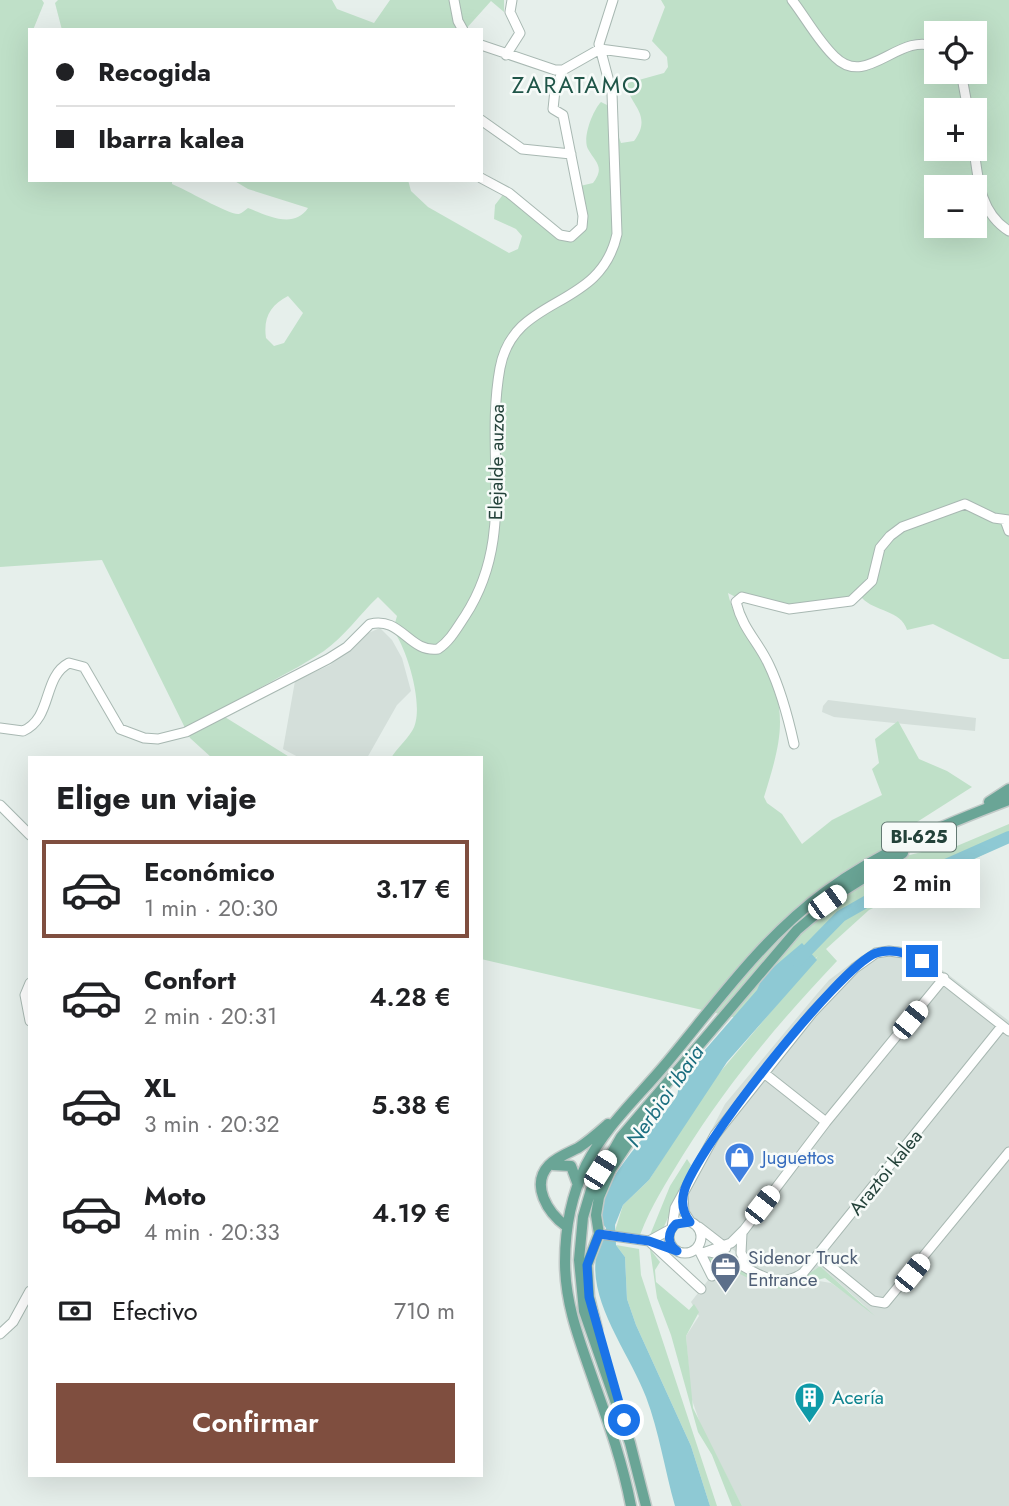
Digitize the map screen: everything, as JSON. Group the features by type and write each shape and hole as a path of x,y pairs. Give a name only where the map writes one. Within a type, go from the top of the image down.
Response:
{"main road":[{"path":"968,816 1009,789"},
{"path":"968,816 1009,798"},
{"name":"BI-625","path":"646,1506 630,1443 584,1311 579,1260 583,1217 591,1191 611,1152 774,956 819,909 876,869 968,816"},
{"name":"BI-625","path":"631,1506 616,1447 570,1314 565,1260 569,1215 578,1185 599,1144 630,1104 765,946 798,914 872,862 968,816"},
{"path":"630,1443 589,1297 587,1265 599,1234 596,1215 604,1184 672,1078"},
{"path":"566,1226 549,1210 542,1197 547,1167 590,1139 630,1104"},
{"path":"547,1167 556,1163 571,1166 578,1185"},
{"path":"585,1232 599,1234"}],"street":[{"path":"454,0 457,22 462,28"},
{"path":"506,55 520,33 510,12 512,0"},
{"name":"Elejalde auzoa","path":"0,728 23,731 37,723 57,673 69,663 84,667 120,729 144,738 158,739 186,732 328,659 347,647 370,624 392,624 425,649 444,645 480,592 491,548 498,500 493,432 504,353 512,338 530,319 586,285 600,274 612,256 617,234 612,93 599,37 613,0"},
{"path":"792,0 835,58 845,65 872,65 909,44 924,43"},
{"path":"483,46 544,69 563,70 600,49 645,55"},
{"path":"483,178 560,235 571,237 582,227 583,216 570,163 571,154 563,115 553,109 555,90 563,70"},
{"path":"483,121 522,149 571,154"},
{"path":"976,161 983,200 990,213 1009,231"},
{"path":"794,744 788,715 769,663 741,622 736,602 742,597 789,609 851,601 873,581 880,548 902,527 965,504 1007,520 1005,528 1009,531"},
{"path":"0,806 28,833"},
{"path":"677,1251 669,1239 675,1208 715,1135 838,984 876,953 889,951 911,954 1005,1028"},
{"path":"599,1234 635,1239 688,1254 724,1246 743,1232 826,1122 944,978"},
{"path":"28,988 25,995 28,1011"},
{"name":"Araztoi kalea","path":"704,1251 729,1257 768,1280 791,1280 818,1256 1005,1028"},
{"path":"764,1073 826,1122"},
{"path":"818,1256 873,1301 886,1303 1009,1152"},
{"path":"684,1190 683,1206 702,1235 712,1276"},
{"path":"712,1237 732,1236 754,1214"},
{"path":"652,1243 680,1222 694,1224 751,1270"},
{"path":"743,1232 742,1258 751,1270"},
{"path":"652,1243 701,1289"},
{"path":"0,1334 13,1322 28,1296"}],"shaded area":[{"path":"380,628 392,640 402,658 411,691 397,705 368,756 296,756 283,749 295,681 330,665 366,634"},
{"path":"828,700 976,718 975,731 834,717 822,712"},
{"path":"899,946 920,953 1009,1021 1009,1506 742,1506 701,1426 691,1397 686,1336 699,1316 691,1302 723,1261 756,1282 782,1289 819,1281 831,1283 867,1308 820,1266 800,1281 779,1286 761,1281 748,1261 700,1225 676,1198 725,1104 829,980 873,950"}],"green space":[{"path":"0,0 42,0 44,3 34,28 28,28 28,182 172,182 234,213 239,214 248,208 272,217 288,219 296,218 308,208 248,189 236,182 409,182 411,191 428,207 509,253 518,249 522,236 516,229 494,219 495,205 505,192 565,240 584,227 587,210 580,186 593,183 599,169 588,149 586,138 589,124 601,102 607,105 621,143 634,141 640,131 641,116 628,90 628,83 664,73 668,67 667,57 652,41 665,7 661,0 1009,0 1009,659 1003,659 933,624 907,630 904,623 894,615 862,598 831,598 828,602 768,607 747,603 728,593 736,616 768,671 779,707 779,740 764,797 767,803 782,814 802,844 832,820 882,795 872,769 879,763 875,739 898,721 919,759 947,771 972,787 917,822 888,847 897,858 947,846 945,851 1009,824 1009,842 869,910 826,949 837,961 775,1030 700,1128 665,1184 640,1235 615,1231 623,1205 649,1180 710,1084 818,956 746,1020 483,959 483,756 393,756 410,735 416,721 416,695 409,664 393,630 397,616 378,597 339,639 324,651 245,696 220,714 288,756 210,756 190,738 102,560 0,567","holes":["288,296 303,313 284,343 274,346 266,338 267,318 282,300"]},
{"path":"58,0 332,0 337,9 374,23 390,0 504,0 504,12 491,1 467,28 61,28 55,3"},
{"path":"687,1159 691,1165 663,1229 650,1235 670,1186"},
{"path":"616,1245 639,1249 641,1275 717,1506 710,1506 691,1446 636,1325 627,1299 625,1257"},
{"path":"650,1249 660,1262 655,1270 656,1282 689,1310 694,1304 699,1312 686,1336 693,1408 742,1506 732,1506 712,1455 698,1432 671,1335 657,1298"},
{"path":"708,1257 739,1267 771,1284 784,1284 800,1279 820,1266 875,1316 825,1278 782,1289 766,1287 724,1266 716,1275"}],"water":[{"path":"802,943 817,960 727,1062 649,1180 623,1205 615,1225 616,1245 625,1257 627,1299 636,1325 691,1446 710,1506 675,1506 646,1397 599,1293 596,1257 606,1228 600,1215 603,1199 625,1161 676,1097 678,1081 757,990 763,976"}],"waterway":[{"name":"Nerbioi ibaia","path":"797,961 841,916 878,895 1009,837"}],"place":[{"name":"Juguettos","path":"739,1184"},
{"name":"Sidenor Truck Entrance","path":"725,1295"},
{"name":"Acería","path":"809,1424"}],"district":[{"name":"ZARATAMO","path":"577,85"}],"route":[{"path":"624,1420 589,1297 587,1265 590,1251 599,1234 649,1241 677,1251 670,1244 669,1234 676,1224 690,1222 682,1201 691,1174 732,1112 812,1013 855,968 876,953 900,952 911,954 922,961"}]}
